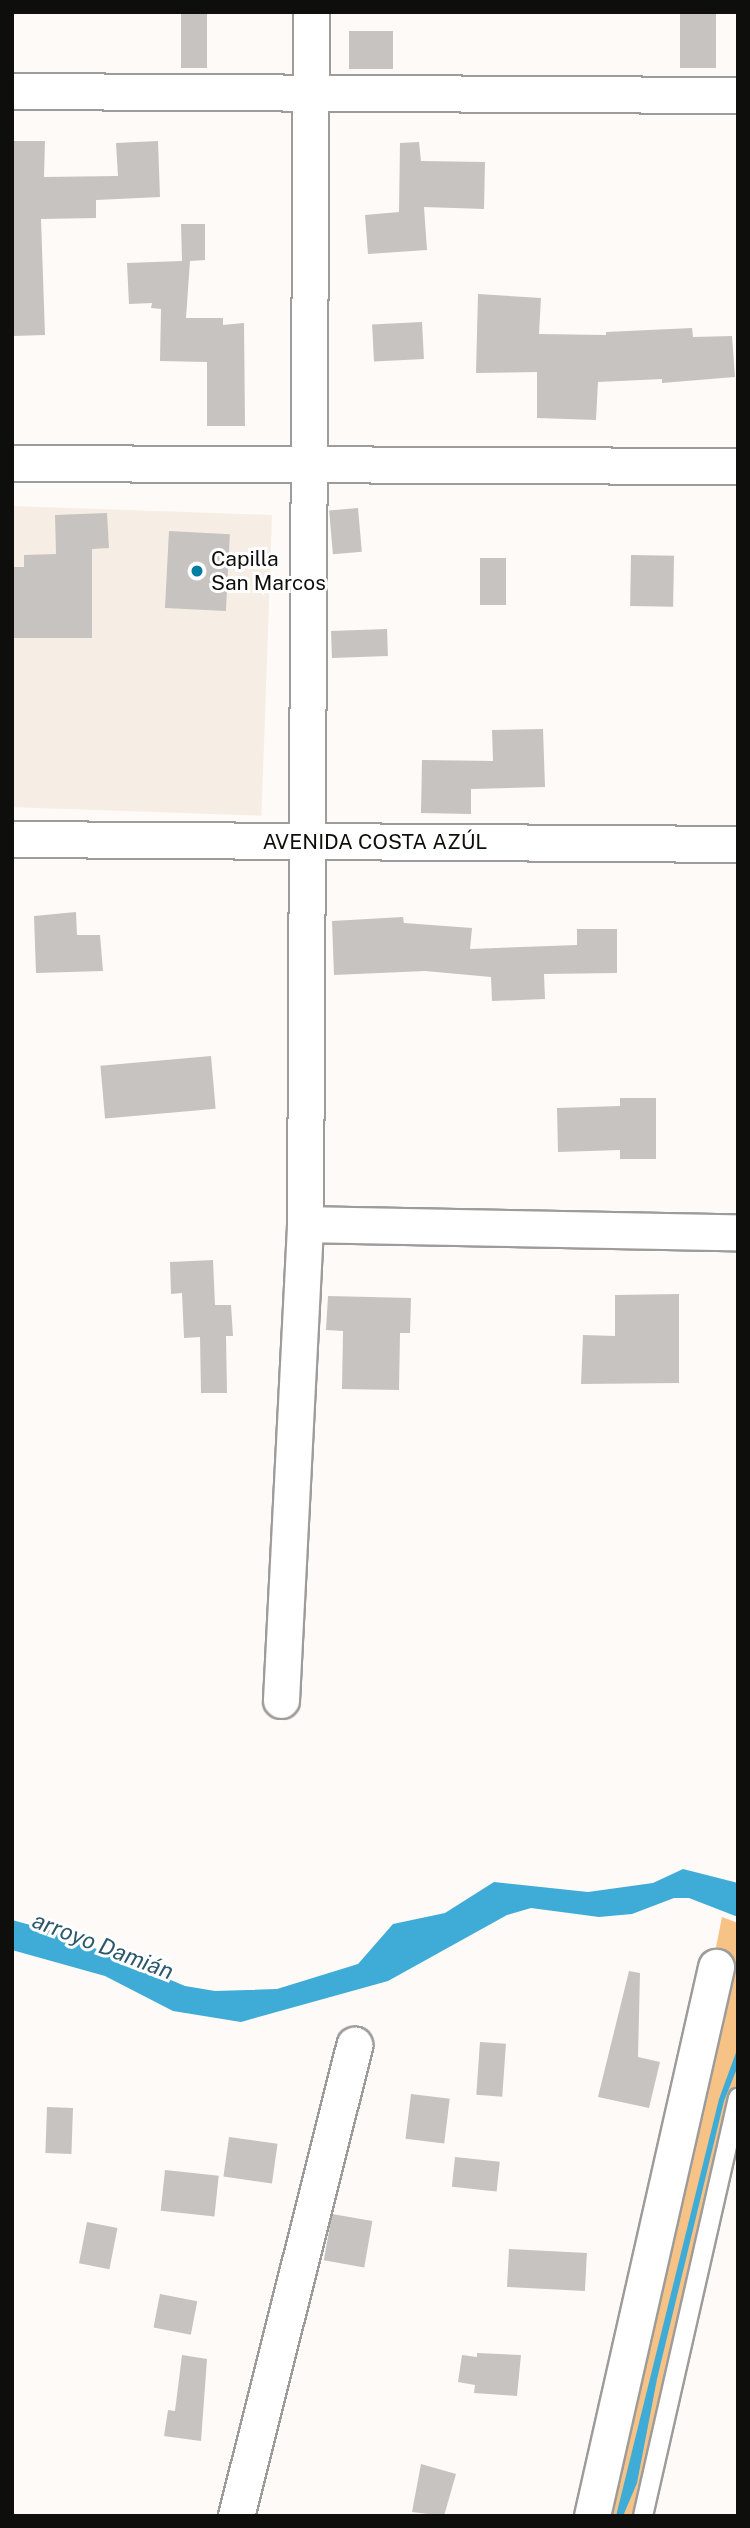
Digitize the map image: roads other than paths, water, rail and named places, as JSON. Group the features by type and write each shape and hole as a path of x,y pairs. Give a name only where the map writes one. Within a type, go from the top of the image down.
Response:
{"street":[{"path":"281,1700 305,1224 311,12"},
{"path":"12,91 738,95"},
{"path":"12,463 738,466"},
{"name":"AVENIDA COSTA AZÚL","path":"12,839 738,844"},
{"path":"305,1224 738,1232"},
{"path":"592,2516 716,1967"},
{"path":"236,2516 354,2045"}],"lane":[{"path":"643,2516 738,2098"}],"water":[{"path":"683,1869 738,1883 738,1917 689,1898 674,1898 632,1914 599,1917 531,1908 507,1915 388,1981 241,2022 173,2011 105,1976 12,1950 12,1920 56,1932 185,1986 215,1991 277,1989 358,1964 393,1924 445,1913 494,1882 588,1892 653,1883"},
{"path":"738,2047 738,2066 724,2101 657,2379 637,2483 623,2516 616,2516 719,2099"}],"place":[{"name":"Capilla San Marcos","path":"197,571"}],"water label":[{"name":"arroyo Damián","path":"103,1946"}]}
